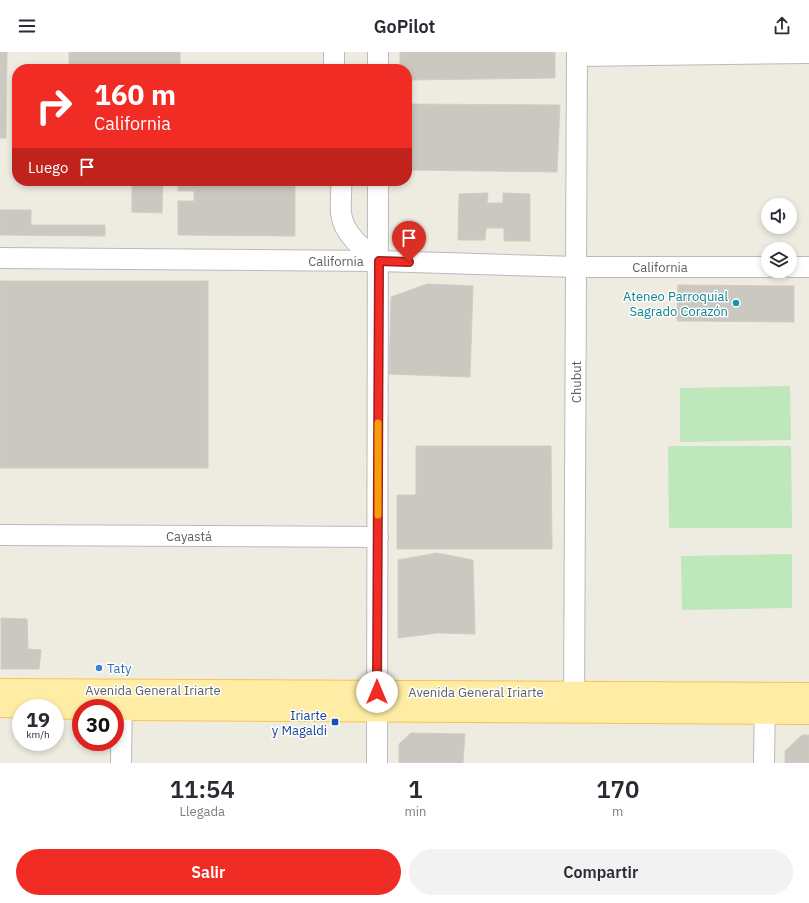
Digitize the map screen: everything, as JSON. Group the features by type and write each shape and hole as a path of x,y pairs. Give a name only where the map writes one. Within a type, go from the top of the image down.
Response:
{"main road":[{"name":"Avenida General Iriarte","path":"0,690 83,699"},
{"name":"Avenida General Iriarte","path":"765,704 809,694"},
{"name":"Avenida General Iriarte","path":"124,703 377,701 765,704 809,713"},
{"name":"Avenida General Iriarte","path":"0,706 72,708"}],"street":[{"path":"334,52 334,64"},
{"path":"378,52 378,64"},
{"path":"577,54 809,53"},
{"name":"Chubut","path":"574,703 577,54"},
{"path":"340,186 341,213 343,223 356,244 379,261"},
{"path":"377,763 378,186"},
{"name":"California","path":"0,258 379,261 577,267 761,267"},
{"path":"797,267 809,267"},
{"name":"Cayastá","path":"0,535 378,537"},
{"path":"764,763 765,704"},
{"path":"122,751 122,763"}],"green space":[{"path":"790,386 791,440 680,442 680,388"},
{"path":"668,446 791,446 792,528 669,528"},
{"path":"792,554 792,608 682,610 681,556"}],"building":[{"path":"0,52 7,52 6,138 0,138"},
{"path":"69,52 180,52 180,64 69,64"},
{"path":"400,52 555,52 555,78 412,80 412,64 400,64"},
{"path":"412,104 560,105 557,172 412,170"},
{"path":"132,186 163,186 162,213 132,212"},
{"path":"178,186 295,186 295,236 178,235 178,201 194,201 194,191 178,191"},
{"path":"488,193 487,203 503,203 503,193 530,194 530,241 504,241 504,228 486,228 485,240 458,240 459,194"},
{"path":"0,210 31,210 31,225 105,225 105,236 0,235"},
{"path":"0,281 208,281 208,468 0,468"},
{"path":"427,284 473,286 470,377 389,374 391,297"},
{"name":"Ateneo Parroquial Sagrado Corazón","path":"678,285 794,286 794,322 677,321"},
{"path":"416,446 551,446 552,549 397,549 397,495 416,495"},
{"path":"437,553 473,560 475,634 438,633 398,638 398,560"},
{"path":"1,618 27,619 28,649 41,650 39,669 1,669"},
{"path":"411,733 465,734 463,763 399,763 399,744"},
{"path":"802,735 809,735 809,763 785,763 785,751"}],"slow traffic":[{"path":"378,423 378,515"}],"place":[{"name":"Ateneo Parroquial Sagrado Corazón","path":"736,303"},
{"name":"Taty","path":"99,668"},
{"name":"Iriarte y Magaldi","path":"335,722"}],"route":[{"path":"377,692 379,261 409,262"}]}
